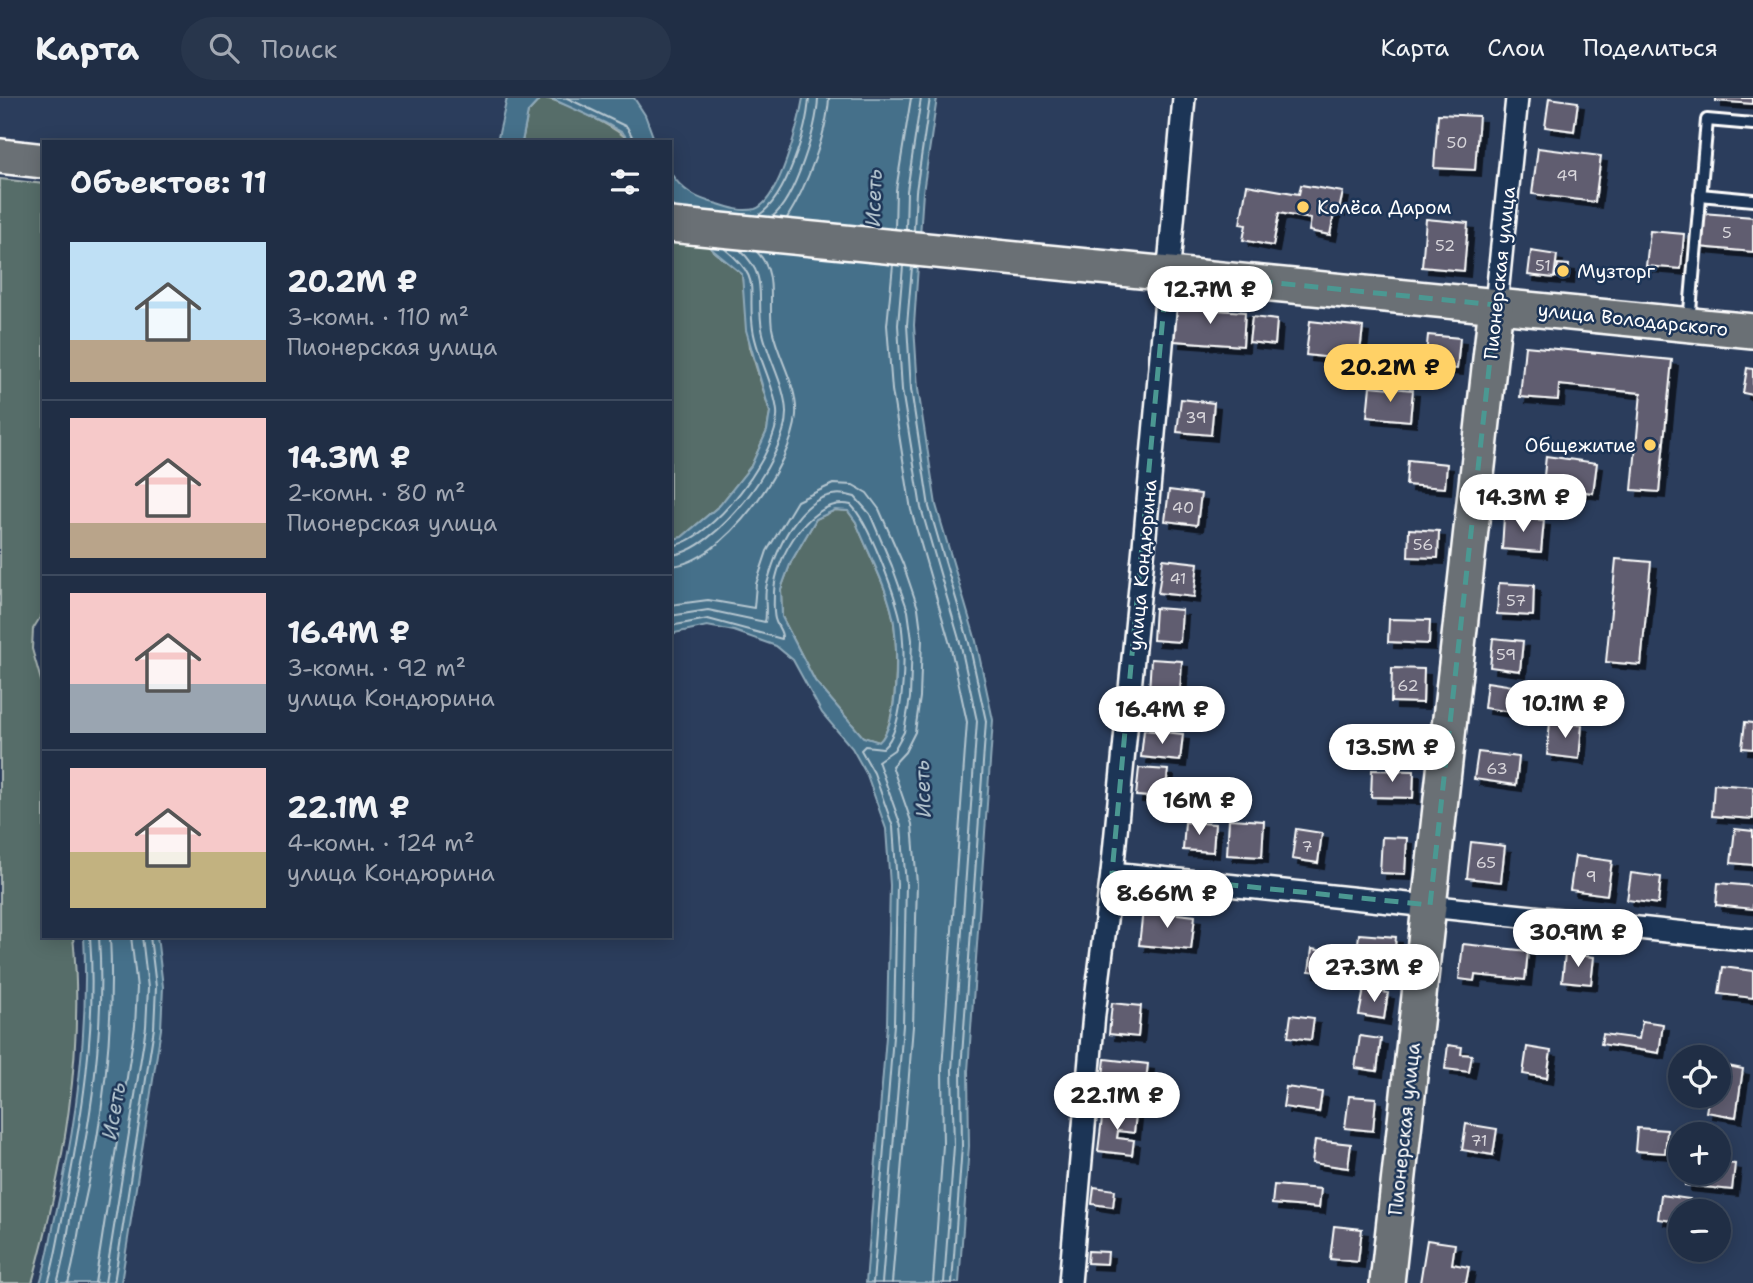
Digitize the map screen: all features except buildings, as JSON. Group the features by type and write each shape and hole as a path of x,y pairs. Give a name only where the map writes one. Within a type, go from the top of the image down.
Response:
{"main road":[{"path":"0,156 42,161"},
{"name":"улица Володарского","path":"672,225 1753,331"},
{"name":"Пионерская улица","path":"1387,1283 1496,305"}],"street":[{"name":"улица Кондюрина","path":"1070,1283 1094,1014 1112,873 1152,271 1184,98"},
{"name":"Пионерская улица","path":"1496,305 1517,98"},
{"path":"1112,873 1753,940"}],"lane":[{"path":"1688,325 1707,120 1753,124"},
{"path":"1700,195 1753,200"}],"highlighted area":[{"path":"1167,272 1496,305 1430,905 1112,873"}],"green space":[{"path":"541,98 549,99 588,115 628,140 522,140 528,112"},
{"path":"0,179 42,184 42,614 33,629 32,649 42,684 42,938 73,938 76,1024 69,1111 62,1155 32,1283 0,1283"},
{"path":"672,205 703,242 742,274 750,347 770,412 767,431 751,466 720,505 682,537 672,540"},
{"path":"835,510 848,511 856,522 893,617 896,645 894,702 886,733 879,742 863,737 815,681 782,617 781,589 791,562 816,519"}],"water":[{"path":"507,98 541,98 528,112 522,140 497,140"},
{"path":"550,98 634,98 645,115 654,140 628,140 623,133"},
{"name":"Исеть","path":"803,98 937,98 923,192 914,325 918,389 936,505 976,641 993,720 968,1071 969,1146 959,1283 866,1283 887,1024 890,885 886,829 867,775 852,748 822,713 793,660 776,646 734,631 707,626 672,634 672,540 682,537 720,505 751,466 767,431 770,412 746,330 742,274 703,242 672,205 672,175 685,189 703,200 736,209 755,209 764,203 772,192 792,142","holes":["835,510 848,511 856,522 890,605 895,629 894,701 886,733 879,742 863,737 815,681 782,617 781,589 791,562 816,519"]},
{"name":"Исеть","path":"84,938 157,938 163,987 161,1029 121,1283 40,1283 76,1108 83,1040"}],"place":[{"name":"Колёса Даром","path":"1303,207"},
{"name":"Музторг","path":"1563,271"},
{"name":"Общежитие","path":"1650,445"}]}
